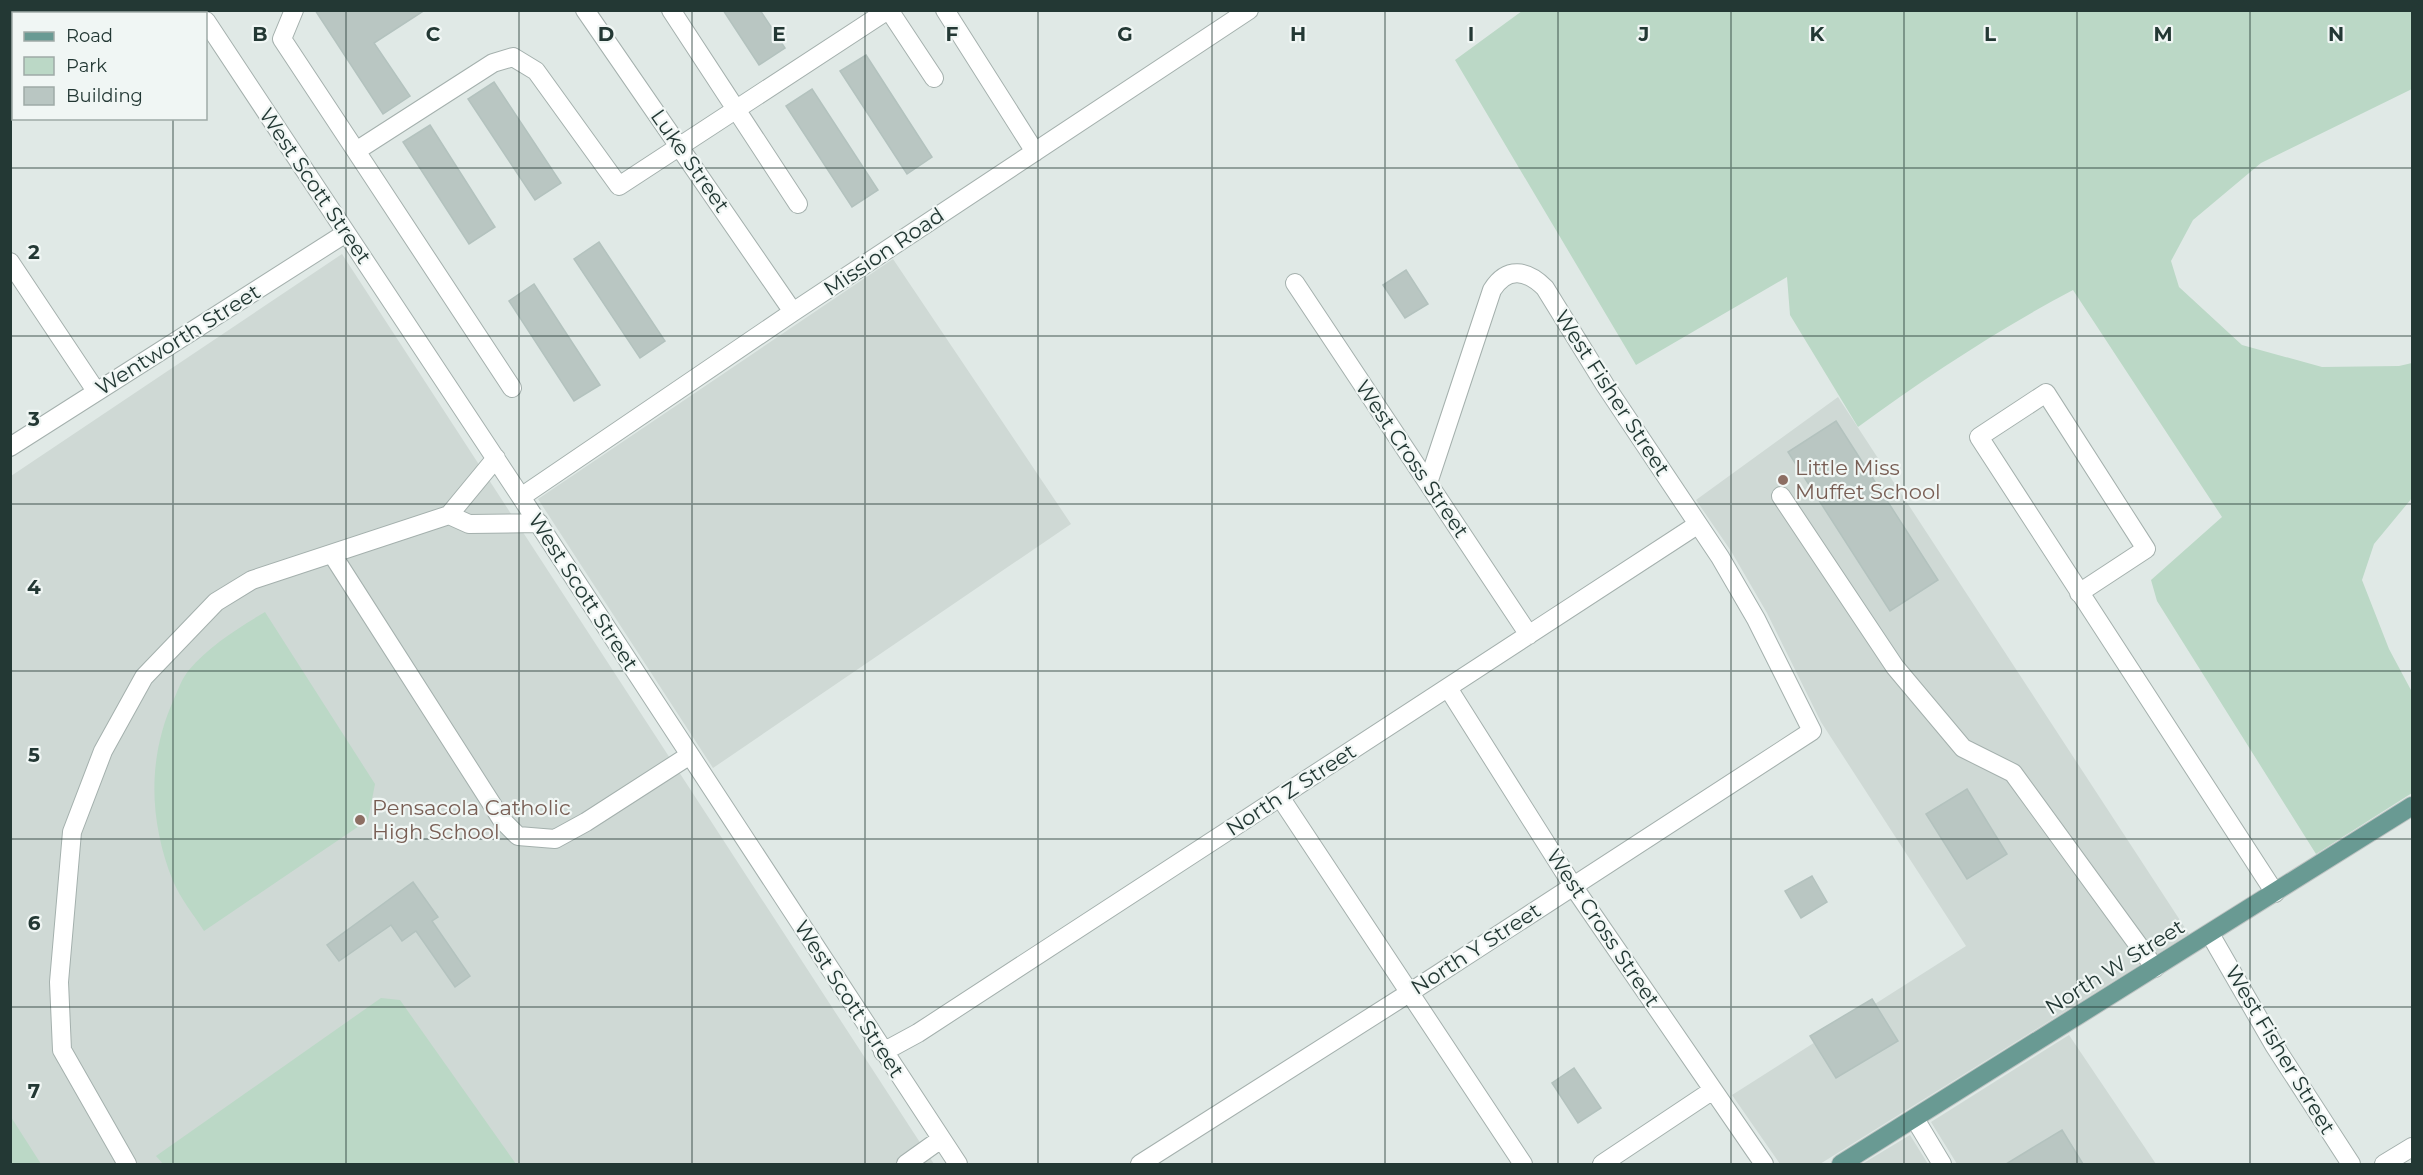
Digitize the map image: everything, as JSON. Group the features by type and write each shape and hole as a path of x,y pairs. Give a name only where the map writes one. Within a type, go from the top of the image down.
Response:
{"main road":[{"name":"North W Street","path":"1841,1164 2412,806"}],"street":[{"path":"294,10 282,39 512,388"},
{"name":"Luke Street","path":"585,10 793,312"},
{"path":"671,10 798,204"},
{"path":"356,151 493,63 513,57 536,70 619,186 889,10 934,78"},
{"path":"945,10 1035,152"},
{"name":"Mission Road","path":"522,496 793,312 1249,10"},
{"name":"West Scott Street","path":"207,23 522,496 958,1164"},
{"name":"Wentworth Street","path":"10,447 346,233"},
{"path":"10,262 96,392"},
{"name":"West Fisher Street","path":"1428,483 1492,290 1498,281 1507,275 1525,274 1535,278 1545,288 1605,385 1720,557 1756,619 1812,731"},
{"name":"West Cross Street","path":"1295,283 1529,635"},
{"path":"2079,593 2146,549 2046,393 1978,437 2079,593 2275,893"},
{"path":"127,1164 62,1050 59,982 72,832 103,751 144,676 216,602 252,580 448,515 496,458"},
{"path":"1781,495 1895,667 1963,748 2013,773 2155,968"},
{"path":"448,515 469,524 539,523"},
{"name":"North Z Street","path":"883,1052 918,1033 1697,525"},
{"path":"333,554 502,820 518,836 555,839 586,822 690,755"},
{"name":"West Cross Street","path":"1448,688 1573,885 1764,1164"},
{"name":"North Y Street","path":"1140,1164 1409,993 1812,731"},
{"path":"1280,797 1523,1164"},
{"name":"West Fisher Street","path":"2210,934 2274,1045 2351,1164"},
{"path":"1602,1164 1713,1090"},
{"path":"1915,1119 1942,1164"},
{"path":"906,1164 941,1139"},
{"path":"2384,1164 2412,1147"}],"shaded area":[{"name":"Pensacola Catholic High School","path":"342,254 934,1164 11,1164 11,476"},
{"path":"893,259 1071,524 713,768 538,499"},
{"path":"1838,397 2189,934 1820,1164 1780,1164 1732,1095 1966,946 1821,722 1767,613 1731,551 1696,500"},
{"path":"2069,1035 2156,1164 1957,1164 1931,1122"},
{"path":"1910,1135 1928,1164 1862,1164"}],"green space":[{"path":"1522,11 2412,11 2412,89 2261,163 2193,220 2171,261 2179,287 2242,345 2322,367 2399,366 2412,363 2412,498 2374,544 2362,580 2389,649 2412,692 2412,793 2316,854 2157,601 2151,580 2222,517 2073,290 1963,354 1858,427 1790,315 1787,277 1636,365 1455,60"},
{"path":"265,612 375,784 368,820 204,931 173,881 159,836 154,790 159,744 165,721 182,680 189,670 215,645"},
{"path":"381,998 400,1000 516,1164 163,1164 156,1156"},
{"path":"11,1117 41,1164 11,1164"}],"building":[{"path":"315,10 425,10 374,43 410,96 383,114"},
{"path":"723,10 760,10 785,48 759,65"},
{"path":"866,55 932,157 907,174 840,71"},
{"path":"494,82 561,183 535,200 468,99"},
{"path":"812,89 878,190 852,207 786,106"},
{"path":"430,125 495,227 469,244 403,142"},
{"path":"599,242 665,341 640,358 574,259"},
{"path":"1406,270 1428,304 1405,318 1383,285"},
{"path":"534,284 600,385 574,401 509,301"},
{"path":"1836,421 1938,580 1890,611 1788,452"},
{"path":"1967,789 2007,854 1967,879 1926,814"},
{"path":"1812,876 1827,902 1801,918 1785,891"},
{"path":"413,882 438,917 432,921 470,976 455,987 416,931 402,941 391,925 339,961 327,945"},
{"path":"1872,999 1898,1041 1836,1078 1810,1036"},
{"path":"1574,1068 1601,1108 1578,1123 1552,1083"},
{"path":"2062,1130 2083,1164 2006,1164"}],"place":[{"name":"Little Miss Muffet School","path":"1783,480"},
{"name":"Pensacola Catholic High School","path":"360,820"}]}
